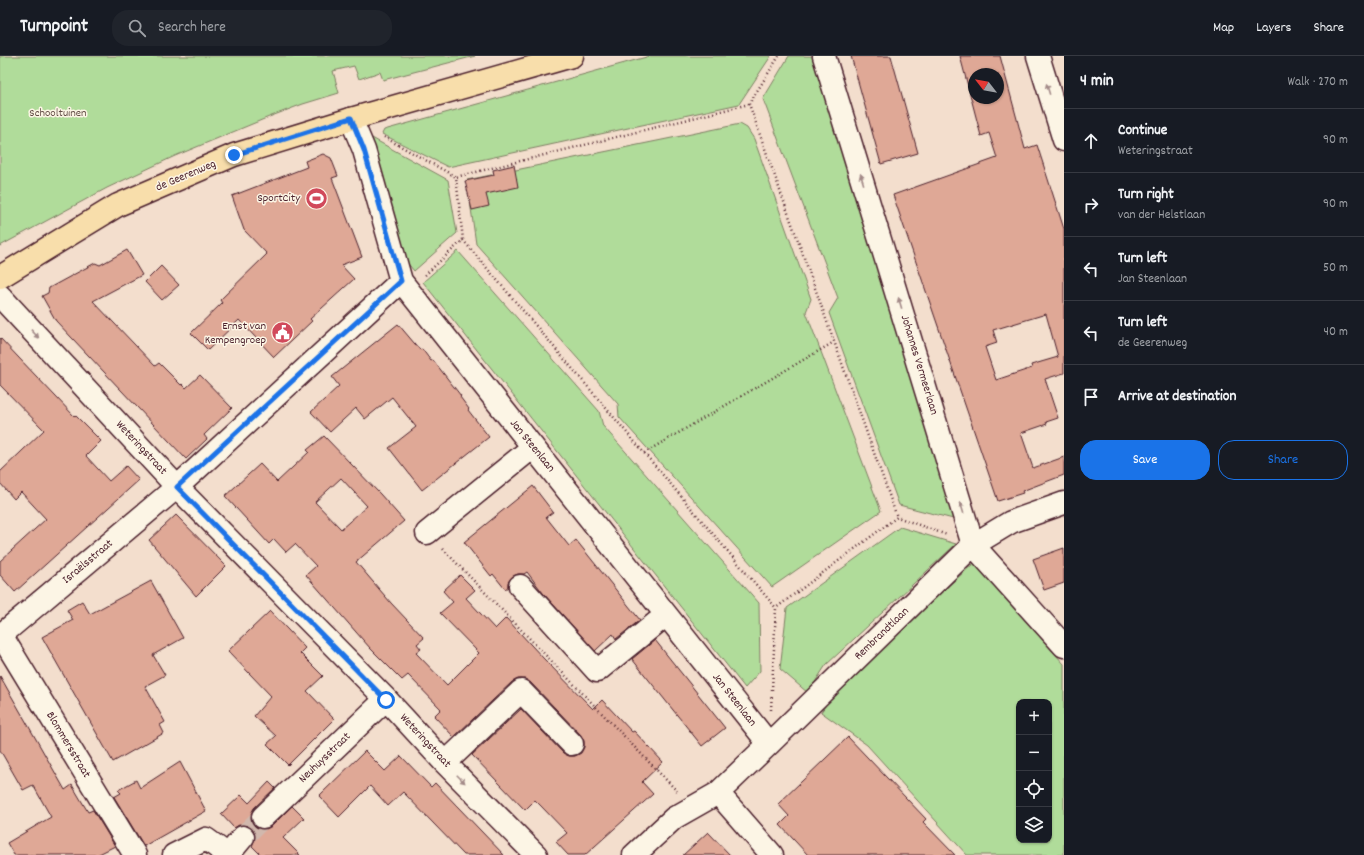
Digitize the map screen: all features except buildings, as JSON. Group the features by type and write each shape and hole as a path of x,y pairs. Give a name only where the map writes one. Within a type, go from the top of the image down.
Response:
{"main road":[{"name":"de Geerenweg","path":"0,277 118,206 234,155 351,118 572,56"}],"street":[{"name":"Johannes Vermeerlaan","path":"824,56 974,545 1064,646"},
{"path":"1038,56 1064,140"},
{"name":"Jan Steenlaan","path":"351,118 364,150 404,286 770,744"},
{"name":"Israëlsstraat","path":"1,636 177,487 404,286"},
{"name":"Weteringstraat","path":"0,296 177,487 536,855"},
{"path":"427,533 533,446"},
{"name":"Rembrandtlaan","path":"634,855 674,818 718,793 974,545 1011,522 1064,503"},
{"path":"520,586 597,671 666,615"},
{"name":"Blommersstraat","path":"1,636 136,855"},
{"path":"445,763 521,691 572,744"},
{"name":"Neuhuysstraat","path":"263,817 386,700"},
{"path":"718,793 772,855"},
{"path":"174,855 206,839 228,855 243,837"}],"path":[{"path":"384,137 456,177 749,104 779,56"},
{"path":"749,104 897,516 974,545"},
{"path":"456,177 463,240 776,608 770,744"},
{"path":"404,286 463,240"},
{"path":"644,453 834,342"},
{"path":"776,608 897,516"},
{"path":"427,533 693,807"}],"green space":[{"name":"Schooltuinen","path":"0,56 475,56 383,80 380,72 359,79 354,66 333,71 339,93 303,104 269,117 175,156 107,188 0,246"},
{"path":"650,56 771,56 739,104 448,167 382,134 384,130"},
{"path":"789,56 814,56 961,521 899,505 829,313 838,298 763,99"},
{"path":"740,124 747,128 754,139 811,299 806,312 881,511 772,587 619,417 618,404 476,244 467,180"},
{"path":"372,138 448,180 457,233 414,271 405,260"},
{"path":"458,251 599,411 603,426 759,603 760,671 745,688 423,282"},
{"path":"900,527 956,544 826,665 808,693 780,669 787,608"},
{"path":"974,563 1064,664 1064,855 967,855 867,745 821,712 841,683"}],"tunnel":[{"path":"243,837 263,817"}],"place":[{"name":"SportCity","path":"316,198"},
{"name":"Ernst van Kempengroep","path":"282,333"}],"route":[{"path":"234,155 351,118 364,150 401,281 177,487 386,700"}]}
